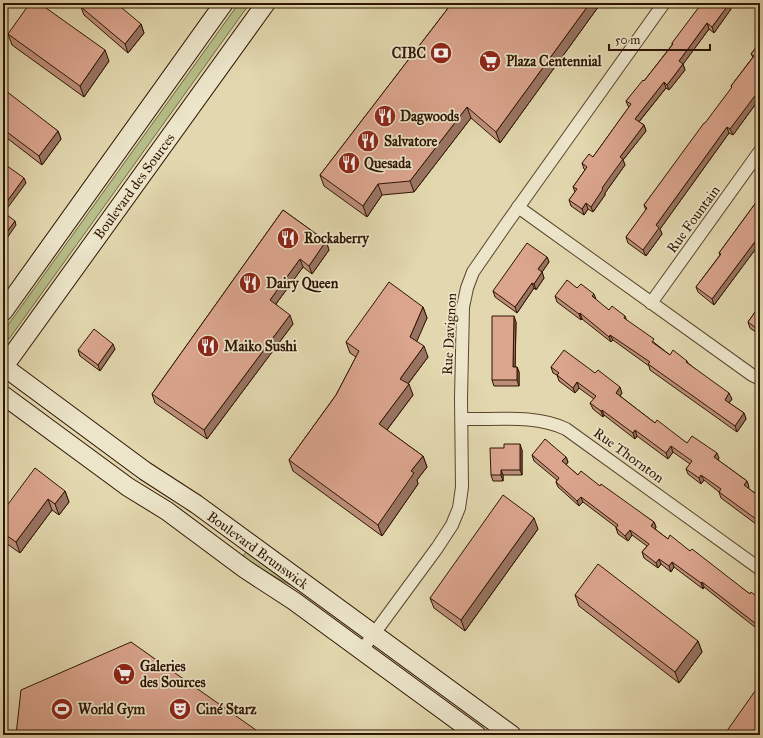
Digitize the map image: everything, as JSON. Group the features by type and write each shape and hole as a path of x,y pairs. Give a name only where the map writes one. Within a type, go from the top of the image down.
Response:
{"street":[{"path":"3,312 224,3"},
{"name":"Boulevard des Sources","path":"3,367 266,3"},
{"name":"Rue Davignon","path":"362,650 437,548 452,525 457,513 462,487 463,307 466,288 473,272 664,3"},
{"name":"Rue Fountain","path":"651,303 760,151"},
{"path":"518,207 752,376 760,379"},
{"name":"Boulevard Brunswick","path":"3,367 145,471 196,504 512,735"},
{"name":"Boulevard Brunswick","path":"3,395 128,487 167,511 234,561 294,601 477,735"},
{"name":"Rue Thornton","path":"462,419 535,420 549,422 566,429 575,434 760,569"}],"green space":[{"path":"239,3 250,3 9,339 3,334 3,332"},
{"path":"247,551 297,587 296,588 253,565 242,557"}],"building":[{"path":"30,3 39,3 105,50 80,86 8,34"},
{"path":"84,3 116,3 141,24 125,44 81,7"},
{"name":"Plaza Centennial","path":"452,3 590,3 496,132 467,107 410,181 378,184 363,206 320,175"},
{"path":"702,3 729,4 712,27 707,23 679,61 683,64 667,85 664,82 635,119 644,125 620,157 623,159 602,188 603,189 591,207 586,203 582,209 569,200 577,189 573,187 587,167 582,163 589,154 593,157 631,104 626,101 673,44 672,43"},
{"path":"760,42 760,80 756,86 760,89 730,129 727,127 656,225 659,228 643,250 626,237 647,208 644,205 732,87 731,86 754,56 751,54"},
{"path":"6,91 58,131 39,156 3,129 3,95"},
{"path":"3,163 24,178 3,207"},
{"path":"760,197 760,235 712,299 696,287 721,254 719,253"},
{"path":"283,210 326,241 309,266 300,259 270,300 290,315 204,430 152,394"},
{"path":"3,212 15,221 3,237"},
{"path":"527,243 547,257 538,269 542,272 515,307 493,291"},
{"path":"567,280 577,288 581,284 594,294 592,296 609,310 612,306 625,316 624,318 654,339 652,342 670,355 673,350 687,361 686,362 729,393 725,400 744,413 735,426 648,364 650,362 610,335 609,337 580,313 579,314 555,296"},
{"path":"389,282 423,307 410,337 424,346 400,379 409,384 379,424 423,456 411,471 414,473 378,525 289,460 336,395 359,351 346,342"},
{"path":"760,305 760,331 748,322"},
{"path":"492,316 514,316 513,367 517,367 517,380 492,380"},
{"path":"94,329 113,344 98,365 78,350"},
{"path":"564,350 595,373 598,370 620,387 616,393 655,423 657,420 687,443 692,436 717,453 714,457 747,481 744,485 760,497 760,522 719,492 721,489 701,475 699,478 686,469 692,461 671,446 666,453 635,430 633,433 590,403 596,396 577,382 573,388 557,375 559,373 551,367"},
{"path":"545,439 566,457 562,461 578,475 581,471 600,486 601,484 654,522 651,526 668,539 670,535 690,551 692,549 750,594 751,592 760,599 760,627 702,582 701,583 672,562 669,566 659,559 656,563 642,552 649,544 630,530 625,536 616,528 618,525 581,497 577,501 556,482 559,478 532,455"},
{"path":"504,444 520,444 520,470 501,470 501,475 491,475 490,448 504,448"},
{"path":"35,468 65,491 55,504 48,499 16,542 3,533 3,511"},
{"path":"503,495 534,518 461,620 430,598"},
{"path":"598,564 698,641 675,672 575,595"},
{"name":"Galeries des Sources","path":"131,642 263,735 16,735 21,690"},
{"path":"760,684 760,735 724,735"}],"place":[{"name":"CIBC","path":"441,53"},
{"name":"Plaza Centennial","path":"490,61"},
{"name":"Dagwoods","path":"385,116"},
{"name":"Salvatore","path":"368,141"},
{"name":"Quesada","path":"349,163"},
{"name":"Rockaberry","path":"288,238"},
{"name":"Dairy Queen","path":"250,283"},
{"name":"Maiko Sushi","path":"208,346"},
{"name":"Galeries des Sources","path":"124,674"},
{"name":"World Gym","path":"62,709"},
{"name":"Ciné Starz","path":"180,709"}]}
